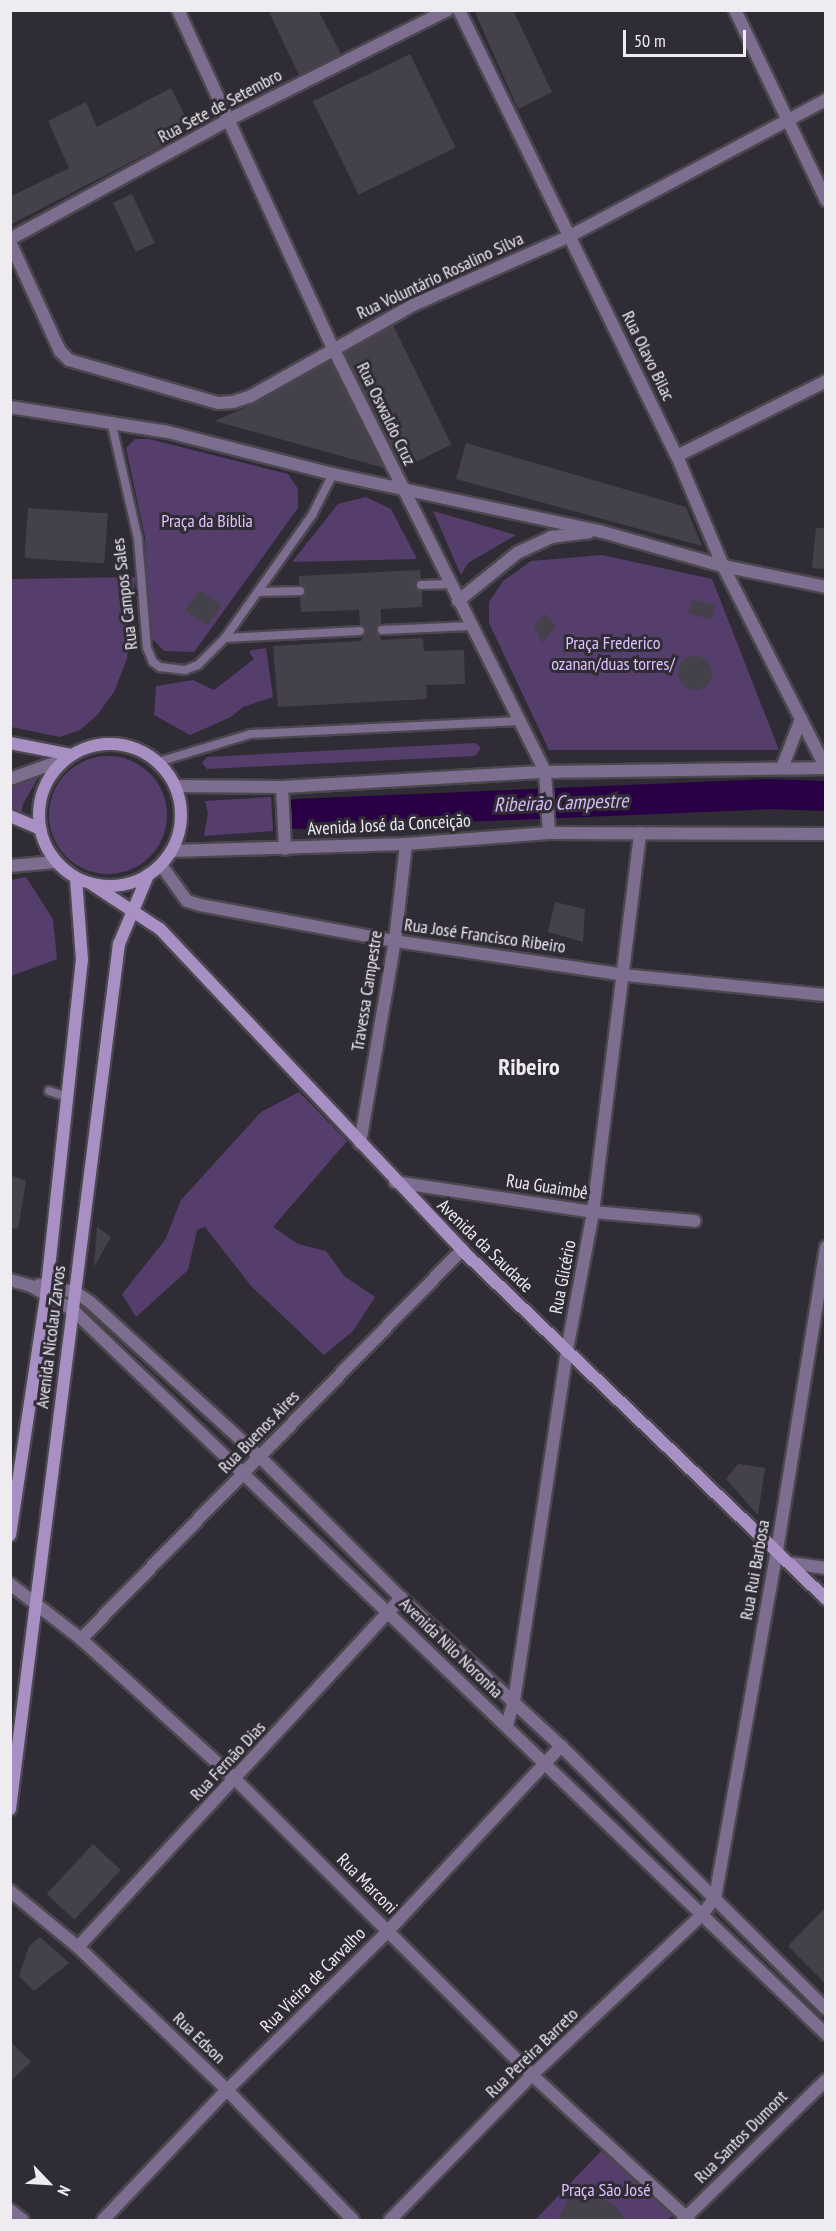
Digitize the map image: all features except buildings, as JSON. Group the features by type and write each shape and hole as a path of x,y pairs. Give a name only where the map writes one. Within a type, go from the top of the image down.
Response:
{"main road":[{"path":"10,743 68,757"},
{"path":"116,744 143,751 158,762 175,786 181,819 171,851 161,865 148,875 121,885 93,885 76,878 56,862 40,829 43,790 68,757 88,747 116,744"},
{"path":"10,816 40,829"},
{"name":"Avenida Nicolau Zarvos","path":"10,1809 119,944 132,908 148,875"},
{"name":"Avenida Nicolau Zarvos","path":"10,1535 46,1289 82,960 83,928 76,878"},
{"name":"Avenida da Saudade","path":"93,885 132,908 187,956 395,1182 462,1250 777,1550 825,1599"}],"street":[{"name":"Rua Oswaldo Cruz","path":"178,10 333,348 545,772 548,786 549,833"},
{"name":"Rua Sete de Setembro","path":"10,240 228,120 448,10"},
{"name":"Rua Olavo Bilac","path":"459,10 677,456 723,566 825,768"},
{"path":"735,10 786,122 825,200"},
{"name":"Rua Voluntário Rosalino Silva","path":"10,240 60,351 79,364 218,403 251,396 413,305 570,236 825,100"},
{"path":"677,456 825,381"},
{"path":"10,407 111,421 333,474 598,531 723,566 825,587"},
{"path":"458,600 517,553 551,537 598,531"},
{"path":"782,768 801,719"},
{"path":"10,779 68,757"},
{"path":"175,786 282,787 545,772 825,768"},
{"path":"282,787 285,849"},
{"name":"Avenida José da Conceição","path":"171,851 406,844 549,833 825,834"},
{"name":"Rua Glicério","path":"507,1725 514,1701 567,1350 593,1212 640,833"},
{"name":"Travessa Campestre","path":"360,1143 395,941 406,844"},
{"path":"10,866 56,862"},
{"name":"Rua José Francisco Ribeiro","path":"161,865 187,901 395,941 624,975 825,995"},
{"name":"Rua Guaimbê","path":"395,1182 593,1212 695,1221"},
{"name":"Rua Rui Barbosa","path":"715,1898 820,1317 825,1247"},
{"name":"Rua Buenos Aires","path":"81,1639 462,1250"},
{"path":"10,1280 46,1289"},
{"name":"Avenida Nilo Noronha","path":"46,1289 75,1292 260,1457 401,1598 561,1746 825,2009"},
{"name":"Avenida Nilo Noronha","path":"46,1289 73,1311 244,1473 544,1760 825,2034"},
{"path":"790,1563 825,1568"},
{"name":"Rua Marconi","path":"10,1584 36,1600 235,1779 532,2075 686,2219"},
{"name":"Rua Fernão Dias","path":"78,1947 389,1614 401,1598"},
{"name":"Rua Vieira de Carvalho","path":"103,2220 227,2090 389,1930 544,1760 561,1746"},
{"name":"Rua Edson","path":"10,1891 78,1947 227,2090 353,2220"},
{"name":"Rua Pereira Barreto","path":"390,2220 532,2075 702,1915 715,1898"},
{"name":"Rua Santos Dumont","path":"686,2219 825,2080"},
{"path":"10,2210 23,2220"}],"lane":[{"name":"Rua Campos Sales","path":"111,421 138,539 147,648 153,662 185,670 198,664 225,638 312,515 333,474"},
{"path":"421,585 450,584"},
{"path":"258,592 300,591"},
{"path":"382,630 471,627"},
{"path":"225,638 360,631"},
{"path":"158,762 251,734 519,721"},
{"path":"49,1091 68,1096"}],"green space":[{"name":"Praça da Bíblia","path":"135,439 149,439 288,474 298,489 298,508 194,652 164,651 149,635 145,537 126,448"},
{"path":"366,497 391,509 417,559 292,562 338,504"},
{"path":"433,511 516,535 468,563 461,575"},
{"name":"Praça Frederico ozanan/duas torres/","path":"602,555 712,579 779,750 549,750 489,623 489,602 503,581 531,561"},
{"path":"135,577 127,659 114,692 98,714 80,730 60,737 11,727 11,579"},
{"path":"266,648 273,697 243,707 231,717 190,735 154,715 156,686 193,680 214,690 254,659 249,652"},
{"path":"475,743 481,748 475,756 207,769 202,763 207,757"},
{"path":"108,756 131,760 150,773 163,792 167,815 163,838 150,857 131,870 108,874 85,870 66,857 53,838 49,815 53,792 66,773 85,760"},
{"path":"41,773 23,804 21,815 11,807 11,786"},
{"path":"271,797 273,831 204,836 208,813 205,801"},
{"path":"26,877 53,919 57,959 11,976 11,880"},
{"path":"299,1092 347,1141 273,1227 298,1244 326,1251 344,1276 375,1297 353,1331 324,1355 251,1286 205,1227 197,1230 188,1270 136,1317 122,1294 165,1240 181,1200 261,1112"},
{"name":"Praça São José","path":"605,2147 673,2215 667,2220 535,2220"}],"waterway":[{"name":"Ribeirão Campestre","path":"296,814 768,794 826,796"}],"district":[{"name":"Ribeiro","path":"529,1067"}]}
